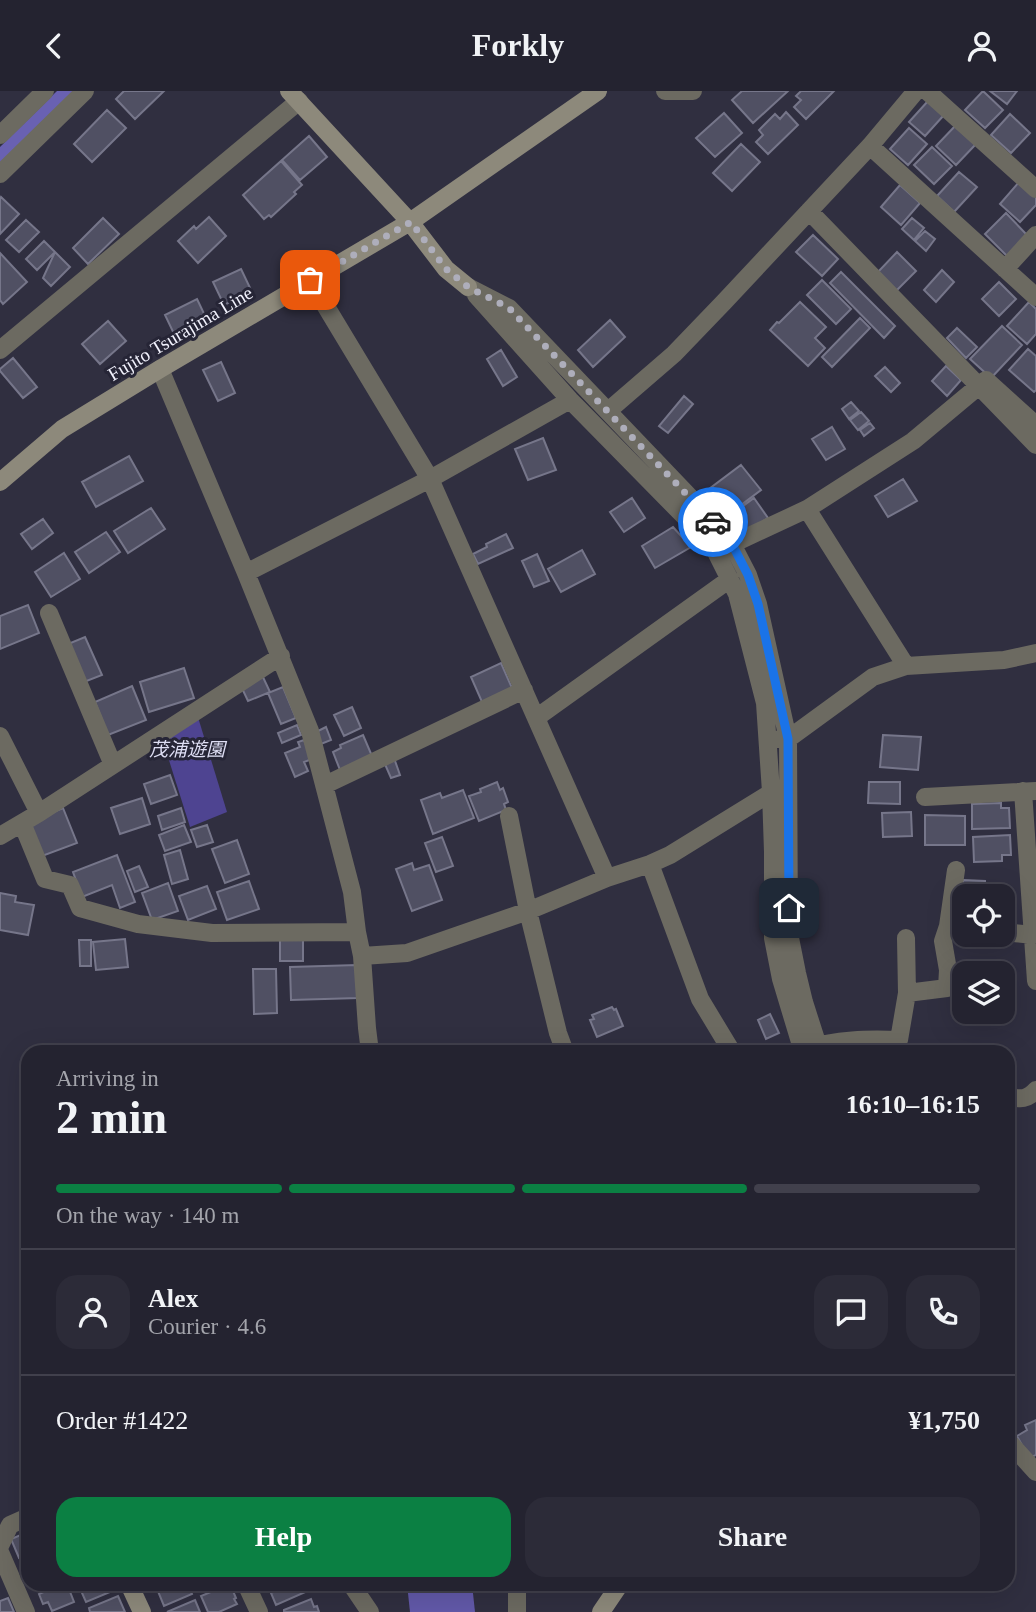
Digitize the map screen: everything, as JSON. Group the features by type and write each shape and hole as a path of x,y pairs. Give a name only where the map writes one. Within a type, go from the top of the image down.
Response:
{"main road":[{"name":"Fujito Tsurajima Line","path":"0,482 62,429 411,222 598,91"},
{"path":"294,96 411,222 446,269 468,287"},
{"path":"132,1591 142,1612"},
{"path":"601,1612 615,1591"}],"street":[{"path":"0,135 45,91"},
{"path":"0,174 85,91"},
{"path":"665,91 693,91"},
{"path":"246,573 576,406 602,405 674,354 870,146 916,91"},
{"path":"927,91 1036,189"},
{"path":"0,350 294,96"},
{"path":"870,146 1036,297"},
{"path":"809,212 1036,445"},
{"path":"1005,269 1036,235"},
{"path":"310,280 430,479 607,879"},
{"path":"468,287 509,308 732,544 732,571 765,703 771,792 773,938 780,979 809,1045"},
{"path":"468,287 576,406 686,518 732,571 748,575 758,604 788,739 789,933 810,1045"},
{"path":"160,369 310,731 352,892 362,957 369,1045"},
{"path":"732,544 807,509 912,441 986,380 1036,425"},
{"path":"807,509 906,666"},
{"path":"536,718 732,571"},
{"path":"49,613 113,765"},
{"path":"767,740 788,739 873,677 906,666 1004,660 1036,653"},
{"path":"0,836 281,656"},
{"path":"325,785 524,690"},
{"path":"0,736 39,813"},
{"path":"362,957 407,953 528,911 650,864 670,855 788,782"},
{"path":"925,797 1030,791 1036,981"},
{"path":"509,816 528,911 562,1045"},
{"path":"22,823 45,879 70,885 80,908 138,924 212,933 357,932"},
{"path":"650,864 700,999 728,1045"},
{"path":"956,870 956,884"},
{"path":"907,993 947,988 948,970 943,941 952,931"},
{"path":"1015,933 1033,935"},
{"path":"835,1045 863,1039 899,1040 907,993 906,938"},
{"path":"1015,1098 1034,1099"},
{"path":"1015,1449 1036,1472"},
{"path":"0,1546 10,1525 21,1520"},
{"path":"0,1552 5,1579 26,1612"},
{"path":"249,1591 259,1612"},
{"path":"356,1591 370,1612"},
{"path":"517,1591 517,1612"}],"green space":[{"name":"茂浦遊園","path":"197,714 227,812 190,827 162,738"}],"shaded area":[{"path":"57,91 74,91 0,163 0,147"},
{"path":"408,1591 473,1591 475,1612 410,1612"}],"building":[{"path":"124,91 164,91 135,119 116,99"},
{"path":"742,91 788,91 753,123 732,100"},
{"path":"801,91 834,91 806,119 794,107 801,100 796,96"},
{"path":"983,91 1003,110 985,128 965,110"},
{"path":"990,91 1017,91 1007,104"},
{"path":"928,101 944,115 925,136 909,122"},
{"path":"107,110 126,128 92,162 74,144"},
{"path":"786,112 798,125 768,154 756,142 763,135 759,130 775,114 780,119"},
{"path":"724,113 742,133 715,157 696,138"},
{"path":"1010,114 1030,133 1011,153 991,135"},
{"path":"957,124 977,143 956,165 936,146"},
{"path":"909,128 927,144 908,165 890,149"},
{"path":"309,136 327,157 300,180 282,160"},
{"path":"741,144 760,162 732,191 713,173"},
{"path":"932,147 952,166 934,184 914,165"},
{"path":"281,161 302,185 271,217 269,215 264,219 243,195"},
{"path":"959,172 977,187 954,212 937,196"},
{"path":"1019,182 1036,197 1036,205 1020,222 1000,204"},
{"path":"900,185 920,203 901,225 881,207"},
{"path":"1,197 19,214 0,234 0,199"},
{"path":"1006,213 1027,235 1007,256 985,234"},
{"path":"209,217 226,236 198,263 178,241"},
{"path":"103,218 119,234 88,264 73,248"},
{"path":"912,218 924,228 914,240 902,229"},
{"path":"26,220 39,232 19,252 6,240"},
{"path":"925,231 935,239 926,251 915,241"},
{"path":"813,235 838,259 822,276 796,252"},
{"path":"44,241 55,252 37,270 26,259"},
{"path":"55,252 70,267 51,286 43,278"},
{"path":"897,252 916,271 895,292 877,273"},
{"path":"0,253 27,282 3,304 0,300"},
{"path":"241,269 252,292 224,305 213,282"},
{"path":"942,270 954,282 936,302 924,290"},
{"path":"841,272 895,326 884,338 830,283"},
{"path":"822,280 851,309 836,324 807,295"},
{"path":"999,282 1016,299 999,316 982,299"},
{"path":"197,299 208,322 176,338 165,315"},
{"path":"800,302 826,327 815,338 825,348 808,366 770,330"},
{"path":"1029,302 1036,309 1036,334 1027,344 1007,326"},
{"path":"860,318 870,328 832,367 822,357"},
{"path":"610,320 625,337 593,367 578,350"},
{"path":"108,321 126,341 100,364 82,344"},
{"path":"1002,326 1022,345 991,378 970,359"},
{"path":"957,328 977,347 966,358 947,338"},
{"path":"1028,349 1036,356 1034,392 1009,370"},
{"path":"501,350 517,377 503,386 487,359"},
{"path":"13,358 37,387 23,398 0,371"},
{"path":"221,362 235,393 218,401 203,370"},
{"path":"946,366 961,380 947,396 932,381"},
{"path":"885,367 900,383 891,392 875,376"},
{"path":"684,396 693,404 668,433 659,426"},
{"path":"851,402 859,411 849,419 842,409"},
{"path":"861,412 869,421 858,430 850,420"},
{"path":"870,423 874,428 864,436 860,430"},
{"path":"832,427 845,449 826,460 812,439"},
{"path":"543,438 556,470 528,480 515,449"},
{"path":"129,456 143,481 96,507 82,482"},
{"path":"741,465 761,490 729,514 709,489"},
{"path":"903,479 917,501 888,517 875,496"},
{"path":"632,498 645,518 624,532 610,512"},
{"path":"754,498 768,518 749,531 735,512"},
{"path":"151,508 165,529 128,553 114,531"},
{"path":"43,519 53,533 32,549 21,534"},
{"path":"673,527 691,547 655,568 642,546"},
{"path":"106,532 120,552 89,573 75,552"},
{"path":"506,534 513,548 478,564 473,554"},
{"path":"582,550 595,574 561,592 548,569"},
{"path":"64,553 80,579 51,597 35,572"},
{"path":"537,554 549,581 534,587 522,561"},
{"path":"28,605 39,633 0,649 0,616"},
{"path":"85,637 102,675 84,682 68,644"},
{"path":"501,663 512,688 482,702 471,677"},
{"path":"184,668 194,698 149,712 140,682"},
{"path":"262,675 270,692 248,701 240,684"},
{"path":"132,686 146,720 108,735 95,702"},
{"path":"283,687 296,718 281,724 268,693"},
{"path":"352,707 361,728 344,736 334,715"},
{"path":"297,725 301,735 282,743 278,733"},
{"path":"326,727 331,740 321,744 316,732"},
{"path":"363,735 372,756 340,770 333,752 341,748 340,745"},
{"path":"883,735 921,737 918,770 880,767"},
{"path":"304,740 312,759 304,762 308,771 295,777 285,753 300,747 298,742"},
{"path":"394,758 400,775 391,778 384,762"},
{"path":"170,775 177,795 151,804 144,784"},
{"path":"497,782 500,790 503,788 508,802 504,804 506,810 479,821 469,796"},
{"path":"869,782 900,782 900,804 868,803"},
{"path":"463,790 474,818 433,834 421,800 440,793 442,798"},
{"path":"142,798 150,824 120,834 111,808"},
{"path":"1001,803 1001,808 1009,808 1010,828 972,829 972,804"},
{"path":"63,808 77,843 42,856 31,826 39,818"},
{"path":"181,808 185,822 162,830 158,816"},
{"path":"911,812 912,836 883,837 882,813"},
{"path":"925,815 965,816 965,845 925,845"},
{"path":"184,825 191,842 165,851 159,835"},
{"path":"207,825 213,842 197,847 191,830"},
{"path":"1010,835 1011,855 1002,855 1002,861 974,862 973,837"},
{"path":"442,837 453,866 436,872 425,843"},
{"path":"237,840 249,874 225,883 212,849"},
{"path":"180,850 188,879 172,884 164,855"},
{"path":"117,855 135,902 120,908 112,885 82,897 73,872"},
{"path":"412,863 414,870 429,865 442,900 412,911 396,869"},
{"path":"139,866 148,887 135,892 127,871"},
{"path":"963,880 985,881 985,884 963,884"},
{"path":"249,881 259,909 227,920 217,892"},
{"path":"168,883 178,911 152,920 142,893"},
{"path":"207,886 216,909 188,920 179,896"},
{"path":"0,893 16,896 15,902 34,905 28,935 0,930"},
{"path":"280,938 303,938 303,961 280,961"},
{"path":"125,939 128,967 96,970 93,942"},
{"path":"79,940 91,940 91,966 80,966"},
{"path":"357,965 358,998 291,1000 290,967"},
{"path":"253,969 276,969 277,1013 254,1014"},
{"path":"612,1007 616,1009 623,1026 597,1037 590,1020 594,1019 592,1015"},
{"path":"770,1014 779,1033 766,1039 758,1020"},
{"path":"1036,1420 1036,1455 1029,1458 1017,1436 1027,1430 1025,1425"},
{"path":"21,1535 21,1557 19,1558 11,1539"},
{"path":"46,1591 70,1591 74,1602 52,1611 48,1602 43,1604 39,1594"},
{"path":"81,1591 110,1592 86,1602"},
{"path":"158,1591 191,1591 192,1594 164,1606"},
{"path":"213,1591 233,1591 237,1604 219,1612 208,1612 201,1596"},
{"path":"276,1591 308,1591 276,1605 271,1593"},
{"path":"118,1596 125,1612 90,1612 89,1608"},
{"path":"8,1598 14,1612 0,1612 0,1601"},
{"path":"311,1599 319,1612 284,1612 284,1610"},
{"path":"195,1600 200,1612 167,1612"}],"way so far":[{"path":"310,280 411,222 446,269 468,287 509,308 713,522"}],"route":[{"path":"713,522 732,544 748,575 758,604 788,739 789,908"}]}
